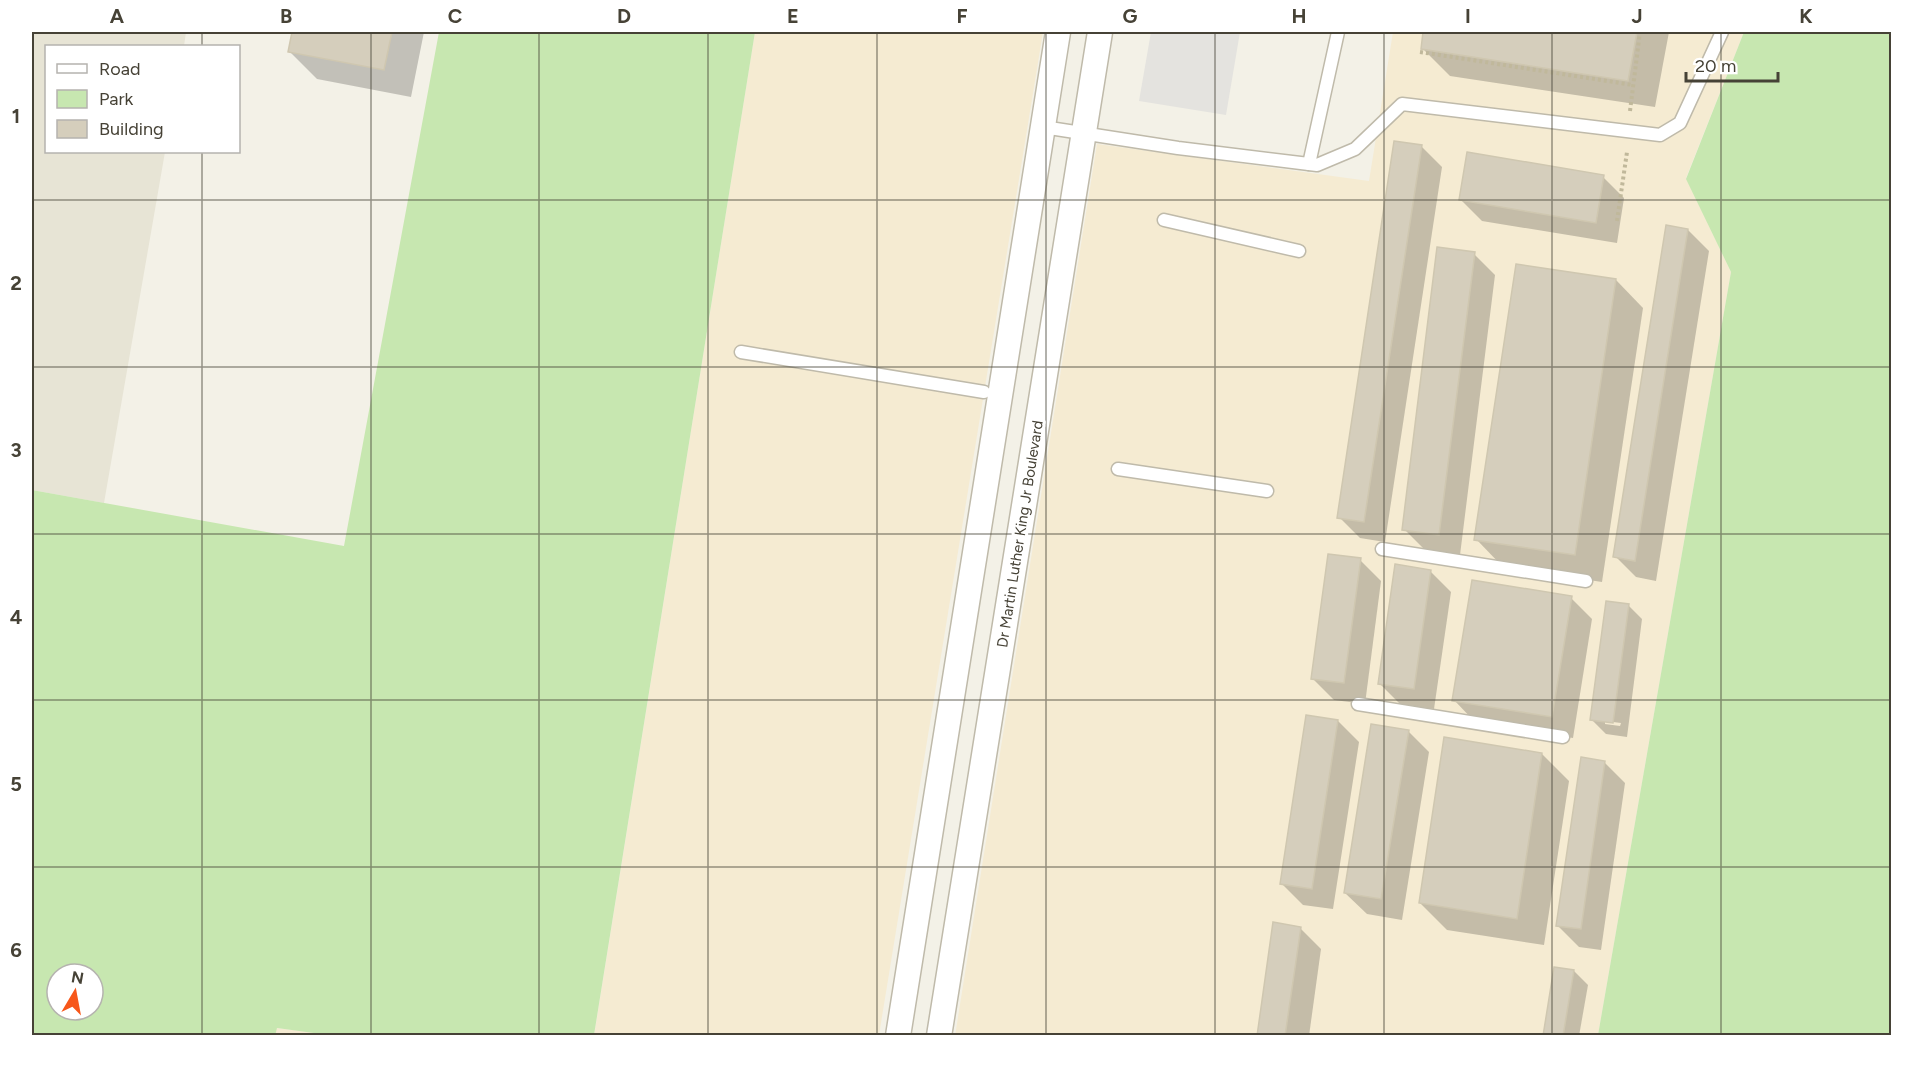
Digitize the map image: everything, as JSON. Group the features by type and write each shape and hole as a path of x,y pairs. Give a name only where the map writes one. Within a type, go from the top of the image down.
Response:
{"street":[{"path":"898,1035 1058,32"},
{"name":"Dr Martin Luther King Jr Boulevard","path":"939,1035 1100,32"},
{"path":"950,714 990,720"}],"lane":[{"path":"1309,164 1338,32"},
{"path":"1043,127 1317,165 1355,149 1402,104 1660,135 1680,123 1722,32"},
{"path":"1164,220 1299,251"},
{"path":"741,352 984,392"},
{"path":"1118,469 1267,491"},
{"path":"1382,549 1586,581"},
{"path":"1358,704 1563,737"}],"path":[{"path":"1630,113 1640,32"},
{"path":"1420,52 1633,85"},
{"path":"1617,221 1628,148"}],"shaded area":[{"path":"32,32 186,32 184,45 45,45 45,153 165,153 104,503 32,490"},
{"path":"755,32 1043,32 879,1035 594,1036"},
{"path":"1151,32 1240,32 1226,115 1139,101"},
{"path":"1393,32 1744,32 1686,178 1731,272 1598,1035 955,1036 1097,144 1369,181"},
{"path":"276,1028 336,1035 275,1036"}],"green space":[{"path":"439,32 755,32 594,1035 336,1036 277,1028 275,1036 32,1035 32,490 344,546"},
{"path":"1744,32 1891,32 1891,1035 1598,1035 1731,272 1686,179"}],"building":[{"path":"292,32 392,32 384,70 288,52"},
{"path":"1423,32 1637,32 1628,81 1421,49"},
{"path":"1394,141 1422,145 1364,522 1337,518"},
{"path":"1467,152 1604,175 1596,223 1459,200"},
{"path":"1666,225 1688,229 1635,561 1613,557"},
{"path":"1437,247 1475,252 1439,535 1402,530"},
{"path":"1516,264 1616,279 1575,555 1474,540"},
{"path":"1328,554 1361,558 1344,683 1311,679"},
{"path":"1395,564 1431,570 1414,689 1378,684"},
{"path":"1472,580 1572,596 1552,717 1452,701"},
{"path":"1606,601 1629,604 1613,723 1590,720"},
{"path":"1306,715 1338,720 1312,889 1280,884"},
{"path":"1371,724 1409,730 1381,899 1344,893"},
{"path":"1444,737 1542,753 1517,919 1419,903"},
{"path":"1581,757 1605,761 1581,929 1556,926"},
{"path":"1273,922 1301,927 1285,1036 1257,1036"},
{"path":"1554,967 1574,970 1563,1036 1543,1036"}]}
